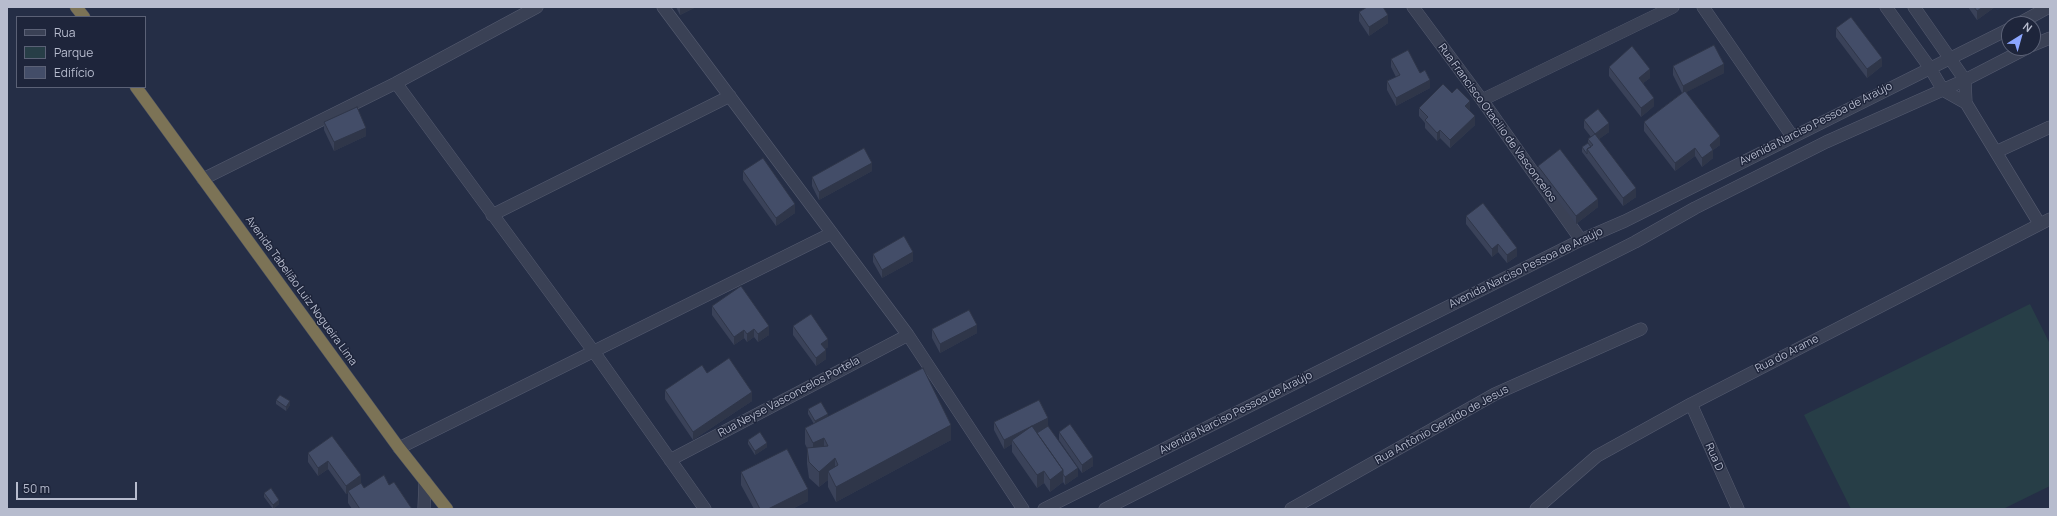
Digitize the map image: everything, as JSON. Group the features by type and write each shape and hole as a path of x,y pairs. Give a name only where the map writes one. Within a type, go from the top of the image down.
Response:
{"highway":[{"path":"76,7 83,16"},
{"name":"Avenida Tabelião Luiz Nogueira Lima","path":"137,88 399,448 448,509"}],"street":[{"path":"203,179 396,84 536,7"},
{"path":"662,7 908,335 1023,509"},
{"name":"Rua Francisco Otacilio de Vasconcelos","path":"1413,7 1482,100 1581,240"},
{"path":"1482,100 1673,7"},
{"path":"1703,7 1792,136"},
{"path":"1886,7 1930,68 1943,90 1966,103"},
{"path":"1914,7 1965,80 1966,103 1996,152 2045,221"},
{"path":"2033,16 2049,7"},
{"name":"Avenida Narciso Pessoa de Araújo","path":"1044,509 1581,240 1625,221 1792,136 2001,33"},
{"name":"Avenida Narciso Pessoa de Araújo","path":"1105,509 1628,246 1695,208 1826,142 1965,80 2012,56"},
{"path":"396,84 594,352 705,509"},
{"path":"492,215 730,96"},
{"path":"1996,152 2050,127"},
{"name":"Rua do Arame","path":"1536,509 1597,456 1691,404 2045,221"},
{"path":"399,448 832,233"},
{"name":"Rua Antônio Geraldo de Jesus","path":"1291,509 1495,394 1641,329"},
{"name":"Rua Neyse Vasconcelos Portela","path":"670,460 908,335"},
{"name":"Rua D","path":"1691,404 1738,509"},
{"path":"424,509 425,481"}],"green space":[{"path":"2030,304 2050,344 2050,486 2003,509 1851,509 1804,415"}],"building":[{"path":"1367,7 1383,7 1388,15 1369,27 1359,12"},
{"path":"1974,7 1983,7 1977,11"},
{"path":"1851,17 1882,58 1867,69 1836,28"},
{"path":"1714,45 1724,64 1683,86 1673,66"},
{"path":"1632,46 1650,69 1639,78 1654,98 1641,108 1609,67"},
{"path":"1408,50 1420,73 1425,70 1430,80 1396,98 1387,81 1400,75 1391,59"},
{"path":"1443,84 1452,93 1457,88 1470,101 1465,106 1475,116 1450,140 1440,130 1437,133 1425,120 1428,117 1419,108"},
{"path":"1685,91 1720,136 1710,145 1713,150 1702,158 1695,148 1675,163 1644,122"},
{"path":"357,107 366,128 334,142 324,122"},
{"path":"1598,109 1609,123 1595,134 1584,120"},
{"path":"1595,134 1636,188 1623,198 1587,149 1593,145 1588,139"},
{"path":"1588,143 1591,147 1587,149 1587,154 1582,147"},
{"path":"864,148 872,163 819,192 812,177"},
{"path":"1560,149 1598,199 1576,216 1538,166"},
{"path":"763,158 795,204 776,218 743,171"},
{"path":"1483,203 1517,248 1507,255 1498,244 1492,249 1466,216"},
{"path":"904,236 913,252 882,270 873,254"},
{"path":"741,286 769,326 758,334 754,329 747,334 744,330 734,337 712,306"},
{"path":"969,310 977,325 940,344 932,329"},
{"path":"811,314 828,339 821,344 826,350 816,358 793,326"},
{"path":"729,358 752,392 693,432 665,390 702,365 707,373"},
{"path":"923,368 951,425 836,487 828,471 838,465 835,458 819,472 809,462 807,448 828,446 824,438 813,443 805,428"},
{"path":"280,395 290,401 286,407 276,400"},
{"path":"1039,400 1048,418 1004,440 994,422"},
{"path":"821,402 828,414 815,421 808,409"},
{"path":"1070,424 1093,457 1082,465 1059,432"},
{"path":"1032,426 1063,470 1050,480 1044,471 1037,475 1012,440"},
{"path":"1048,426 1078,468 1065,477 1063,470 1037,433"},
{"path":"760,432 767,443 755,451 748,440"},
{"path":"332,436 361,475 346,486 328,461 318,468 308,453"},
{"path":"787,449 808,489 768,509 760,509 741,472"},
{"path":"384,475 389,485 394,482 412,509 360,509 348,491 361,483 364,488"},
{"path":"271,488 279,500 273,505 264,493"}]}
